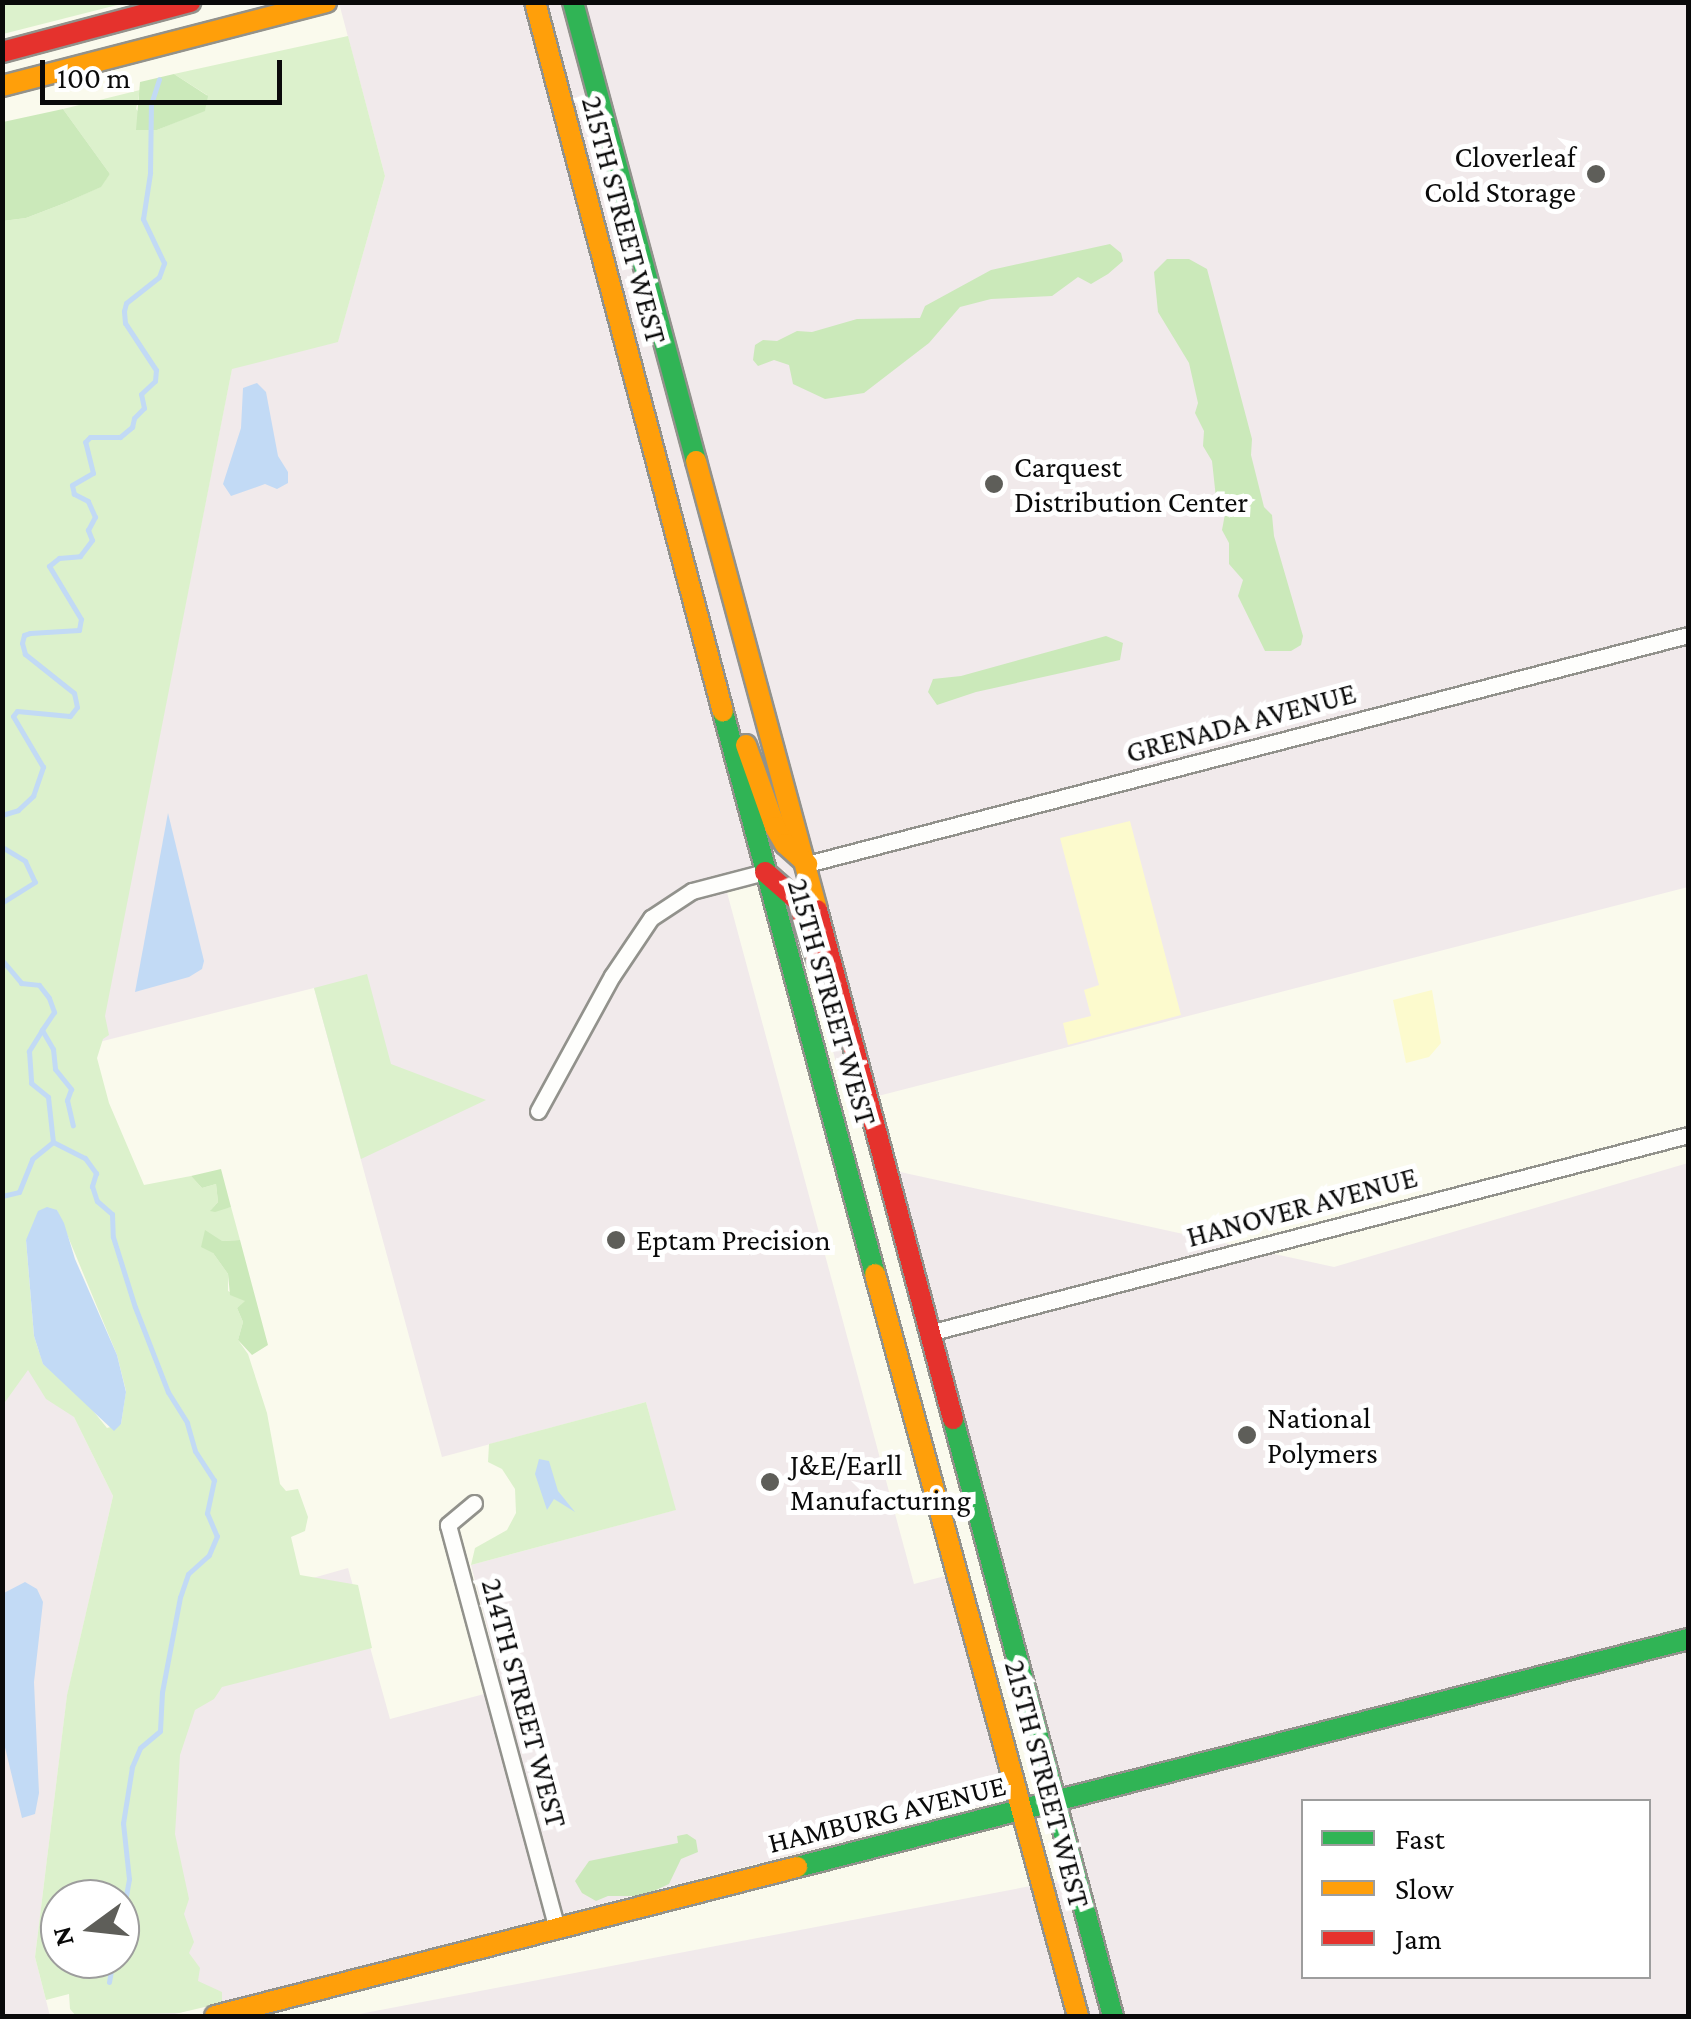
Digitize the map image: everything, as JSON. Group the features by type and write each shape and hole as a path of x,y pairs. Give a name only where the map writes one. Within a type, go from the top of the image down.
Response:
{"main road":[{"path":"2,52 190,2"},
{"path":"2,86 326,2"},
{"name":"215TH STREET WEST","path":"535,2 765,872 1078,2016"},
{"name":"215TH STREET WEST","path":"573,2 664,355 807,864 1113,2016"},
{"path":"705,649 728,682 775,827 793,854 807,864"},
{"path":"765,872 798,901 835,1023 874,1120"},
{"name":"HAMBURG AVENUE","path":"216,2016 1688,1639"}],"street":[{"name":"GRENADA AVENUE","path":"807,864 1688,635"},
{"path":"538,1111 612,976 651,918 692,891 765,872"},
{"name":"HANOVER AVENUE","path":"929,1333 1688,1136"},
{"name":"214TH STREET WEST","path":"474,1503 448,1524 557,1929"}],"shaded area":[{"path":"339,3 1688,3 1688,887 847,1104 785,870 725,885 914,1584 953,1574 1005,1800 167,2016 140,2016 194,1612 348,1568 390,1719 503,1689 471,1565 675,1510 646,1402 442,1457 314,988 99,1042 232,368 338,341 385,176"},
{"path":"1688,1163 1688,2016 349,2016 1083,1876 891,1170 1334,1267"},
{"path":"41,1350 113,1496 67,1696 45,1879 40,1879 35,1957 50,2016 3,2016 3,1405"}],"green space":[{"path":"3,2 125,2 125,3 3,34"},
{"path":"348,36 385,176 338,342 232,369 105,1016 109,1035 103,1039 97,1058 109,1103 144,1185 191,1176 202,1188 216,1184 218,1202 211,1210 231,1207 240,1240 222,1241 213,1253 228,1274 228,1291 246,1301 237,1308 243,1322 238,1340 248,1354 267,1413 280,1484 286,1491 298,1489 308,1517 305,1531 291,1537 300,1575 358,1585 372,1648 222,1687 214,1699 195,1710 180,1755 175,1834 189,1899 184,1914 194,1942 189,1953 200,1968 198,1981 222,1992 222,2003 179,2013 76,2016 70,2009 69,1994 46,2000 41,1979 140,1979 140,1879 45,1879 67,1695 113,1496 74,1417 46,1399 28,1370 3,1405 3,221 26,218 65,203 100,187 110,174 63,109 140,90 136,109 157,130 205,110 207,95 174,74","holes":["57,1210 117,1355 126,1391 121,1424 107,1428 82,1397 43,1364 34,1336 26,1240"]},
{"path":"174,74 208,96 205,111 157,130 136,130 140,82"},
{"path":"63,109 110,174 101,187 65,203 26,218 3,221 3,122"},
{"path":"1110,244 1121,253 1123,261 1108,274 1091,284 1078,277 1052,296 991,299 960,307 929,343 864,393 825,399 793,384 789,365 774,360 758,366 753,360 755,345 763,340 777,341 797,331 812,332 857,319 920,318 925,306 991,270"},
{"path":"1167,259 1189,259 1207,269 1252,439 1251,455 1264,507 1272,515 1274,536 1303,636 1301,645 1291,651 1265,651 1238,596 1243,580 1229,564 1229,543 1222,530 1225,514 1216,498 1212,461 1203,446 1204,431 1195,413 1198,403 1189,363 1158,312 1154,272"},
{"path":"1106,636 1123,643 1120,660 976,692 937,705 928,692 933,679 961,676"},
{"path":"367,974 391,1064 486,1100 361,1159 314,988"},
{"path":"221,1169 231,1207 210,1211 218,1202 216,1184 202,1188 191,1176"},
{"path":"205,1230 222,1241 240,1240 268,1345 252,1355 238,1340 243,1322 237,1308 245,1301 230,1295 228,1274 213,1253 201,1247"},
{"path":"646,1402 676,1510 471,1565 475,1548 507,1530 516,1513 515,1489 502,1469 488,1462 489,1444"},
{"path":"687,1834 696,1840 698,1852 681,1859 669,1884 643,1896 608,1896 596,1901 582,1893 575,1881 589,1861 678,1843 677,1836"},
{"path":"40,1916 40,1977 35,1957"}],"sand":[{"path":"1130,821 1181,1015 1068,1045 1063,1023 1091,1016 1084,990 1099,985 1060,838"},
{"path":"1432,990 1441,1043 1429,1057 1406,1063 1393,1000"}],"water":[{"path":"257,383 266,392 278,456 288,472 288,483 277,489 265,484 231,496 223,484 241,428 243,388"},
{"path":"168,813 204,961 202,969 189,977 135,992"},
{"path":"47,1207 57,1210 64,1223 75,1259 117,1355 126,1392 121,1424 114,1431 43,1364 34,1336 26,1240 38,1211"},
{"path":"539,1459 549,1461 558,1491 575,1512 554,1499 547,1510 535,1474"},
{"path":"25,1582 37,1589 43,1602 34,1682 39,1793 35,1814 22,1818 3,1739 2,1594"}],"waterway":[{"path":"2,815 18,810 33,796 43,767 13,716 17,711 70,716 77,707 74,693 25,654 22,643 24,635 30,633 79,630 81,619 49,566 59,558 80,556 92,540 88,530 95,517 88,501 74,494 72,485 93,473 85,442 90,437 120,437 132,427 134,418 144,408 141,394 155,381 156,370 125,323 124,311 126,303 159,277 164,263 143,219 150,173 151,104 159,79"},
{"path":"2,847 25,861 35,882 2,903"},
{"path":"2,960 21,983 39,985 49,998 54,1012 42,1030 53,1049 55,1069 71,1089 67,1100 73,1125"},
{"path":"42,1030 29,1051 31,1083 48,1097 53,1142"},
{"path":"53,1142 85,1158 96,1173 92,1186 97,1201 112,1214 113,1237 135,1307 168,1392 187,1423 195,1451 214,1480 207,1513 217,1536 209,1555 188,1574 162,1692 160,1731 140,1748 132,1767 123,1823 129,1879"},
{"path":"2,1196 19,1192 32,1159 53,1142"}],"traffic: fast":[{"path":"573,2 696,461"},
{"path":"723,712 875,1274"},
{"path":"953,1419 1113,2016"},
{"path":"797,1867 1688,1639"}],"traffic: slow":[{"path":"2,86 326,2"},
{"path":"535,2 723,712"},
{"path":"696,461 817,910"},
{"path":"746,745 775,827 785,844 807,864"},
{"path":"875,1274 1078,2016"},
{"path":"215,2016 797,1867"}],"traffic: jam":[{"path":"2,52 190,2"},
{"path":"765,872 798,901 818,962"},
{"path":"817,910 953,1419"}],"place":[{"name":"Cloverleaf Cold Storage","path":"1596,174"},
{"name":"Carquest Distribution Center","path":"994,484"},
{"name":"Eptam Precision","path":"616,1240"},
{"name":"National Polymers","path":"1247,1435"},
{"name":"J&E/Earll Manufacturing","path":"770,1482"}]}
